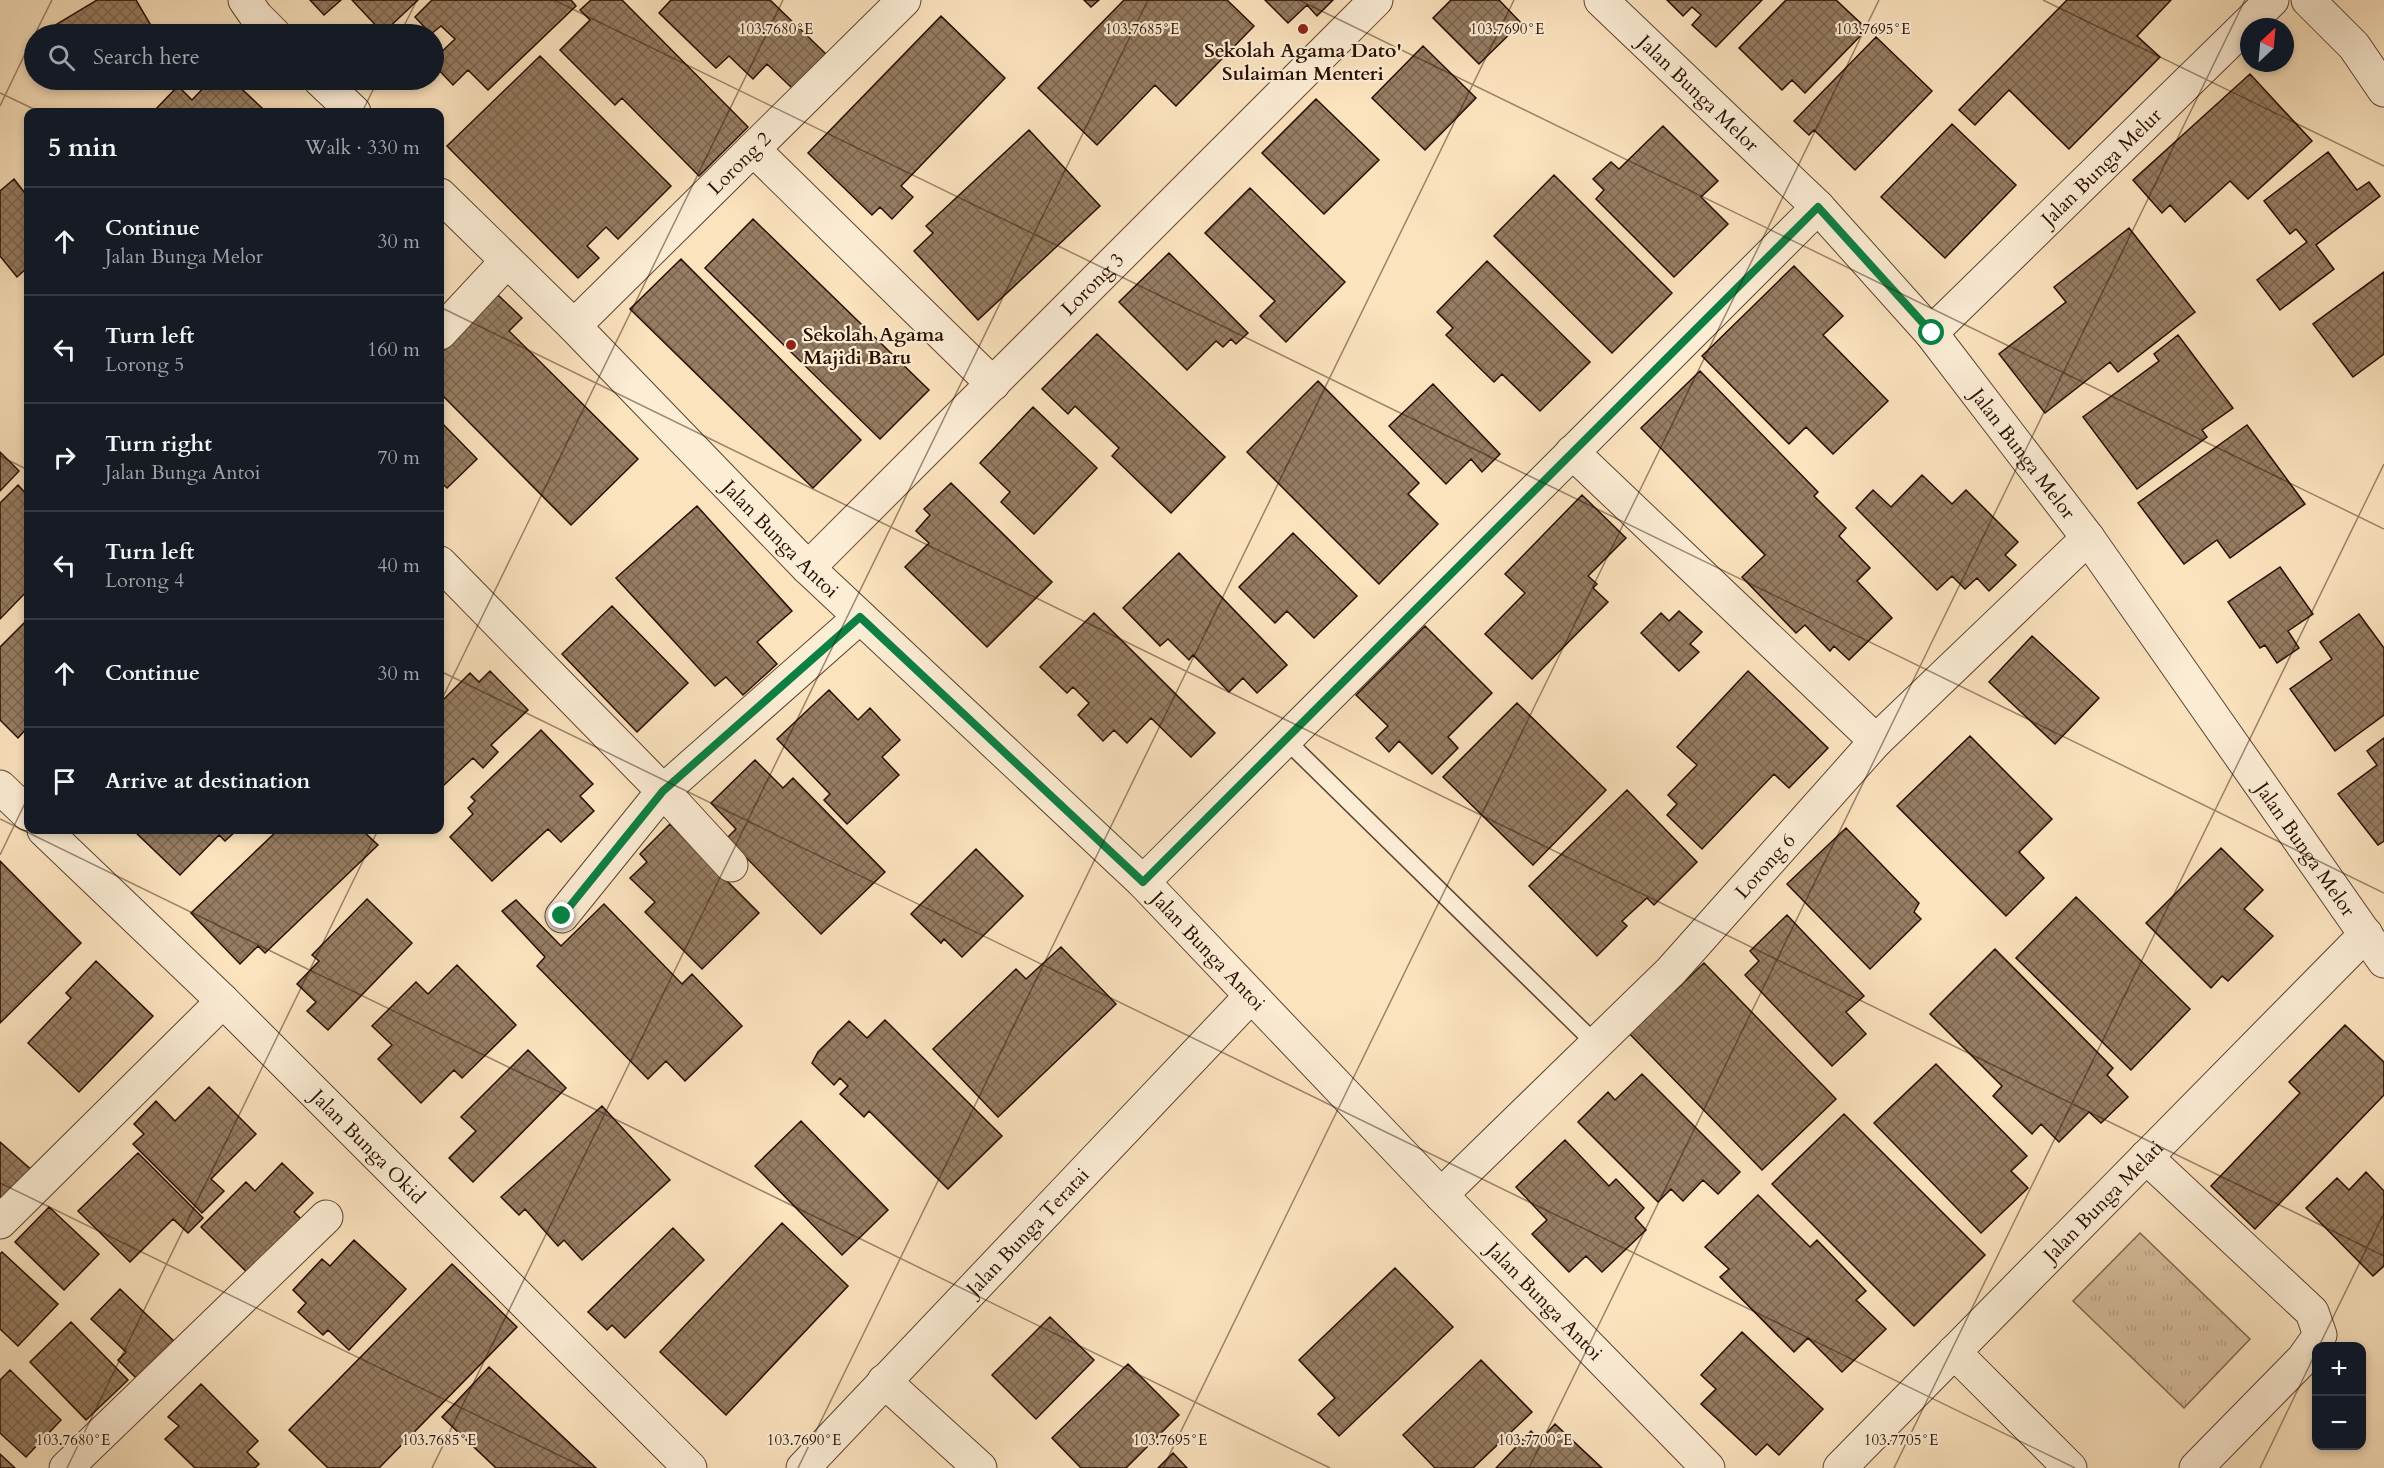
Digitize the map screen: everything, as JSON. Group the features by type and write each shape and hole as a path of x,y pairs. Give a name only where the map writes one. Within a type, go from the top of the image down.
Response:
{"street":[{"path":"245,0 264,24"},
{"name":"Lorong 2","path":"574,326 904,0"},
{"name":"Lorong 3","path":"808,568 1376,0"},
{"name":"Jalan Bunga Melor","path":"1601,0 1818,207 1932,333 2088,538 2375,948"},
{"name":"Jalan Bunga Melur","path":"1932,333 2272,0"},
{"path":"2308,0 2354,46 2384,90"},
{"path":"331,90 350,108"},
{"path":"753,149 993,384"},
{"name":"Jalan Bunga Antoi","path":"444,199 574,326 808,568 1143,882 1441,1195 1708,1468"},
{"path":"1143,882 1818,207"},
{"path":"444,329 507,261"},
{"path":"1572,452 1876,741"},
{"name":"Lorong 6","path":"1441,1195 1671,970 1876,741 2088,538"},
{"path":"444,567 663,791 731,865"},
{"path":"562,916 663,791 860,617"},
{"path":"0,787 24,810"},
{"name":"Jalan Bunga Okid","path":"48,834 223,1001 690,1468"},
{"name":"Jalan Bunga Melati","path":"1840,1468 2146,1157 2375,948"},
{"name":"Jalan Bunga Teratai","path":"803,1468 1251,996"},
{"path":"0,1222 223,1001"},
{"path":"2146,1157 2312,1312 2320,1335 2303,1359 2196,1468"},
{"path":"66,1468 327,1217"},
{"path":"1954,1352 2070,1468"},
{"path":"884,1381 980,1468"}],"lane":[{"path":"1285,740 1596,1044"}],"green space":[{"path":"2140,1233 2250,1339 2184,1408 2073,1301"}],"building":[{"path":"97,0 136,0 150,24 57,24"},
{"path":"310,0 341,0 324,15"},
{"path":"352,0 418,0 393,24 375,24"},
{"path":"432,0 571,0 576,6 488,90 468,70 453,85 444,76 444,49 455,39 444,29 444,24 422,24 415,17"},
{"path":"591,0 622,0 748,127 699,176 622,98 615,105 560,50 590,20 580,10"},
{"path":"671,0 770,0 826,54 792,88 767,64 753,79 729,56 716,68 659,13"},
{"path":"1084,0 1099,0 1091,7"},
{"path":"1124,0 1227,0 1254,26 1176,106 1155,85 1097,145 1038,88"},
{"path":"1265,0 1333,0 1317,16 1307,5 1288,23"},
{"path":"1451,0 1499,0 1521,23 1479,64 1433,18"},
{"path":"1667,0 1762,0 1716,47 1692,25 1701,15 1692,7 1683,16"},
{"path":"1786,0 1836,0 1867,29 1805,93 1792,80 1782,90 1739,48"},
{"path":"2067,0 2171,0 2137,36 2160,57 2069,149 2009,90 1975,125 1959,110"},
{"path":"941,16 1005,78 901,186 913,197 892,219 880,207 872,215 808,153"},
{"path":"1876,37 1932,91 1855,170 1814,130 1809,135 1794,121"},
{"path":"1423,46 1476,98 1425,150 1372,98"},
{"path":"540,56 671,186 618,239 606,227 587,246 599,258 578,278 447,146"},
{"path":"2250,74 2312,141 2248,199 2230,181 2185,222 2170,205 2162,213 2133,180"},
{"path":"174,90 182,90 192,100 202,90 243,90 262,108 157,108"},
{"path":"1316,99 1379,160 1324,214 1262,153"},
{"path":"1952,124 2016,185 1945,258 1881,197"},
{"path":"1663,126 1718,181 1701,197 1728,224 1674,277 1596,199 1604,190 1593,179 1611,162 1619,169"},
{"path":"1029,130 1100,206 978,320 914,251 933,233 926,226"},
{"path":"2328,152 2357,190 2369,182 2380,196 2316,245 2334,269 2280,310 2257,280 2307,242 2296,229 2290,234 2264,201"},
{"path":"1554,175 1672,293 1612,353 1494,236"},
{"path":"14,179 24,192 24,271 17,277 0,256 0,191"},
{"path":"1250,188 1345,282 1286,342 1260,316 1275,301 1205,233"},
{"path":"753,219 929,390 880,439 705,268"},
{"path":"2129,228 2195,312 2118,372 2110,362 2045,413 1999,354 2066,302 2054,287"},
{"path":"1169,253 1248,333 1236,344 1231,339 1223,347 1216,341 1187,370 1119,302"},
{"path":"681,259 861,440 813,488 630,309"},
{"path":"1487,261 1590,362 1540,411 1502,374 1494,382 1446,335 1453,328 1437,312"},
{"path":"1794,266 1843,316 1823,335 1888,401 1833,454 1806,427 1789,444 1702,356"},
{"path":"2384,272 2384,354 2353,377 2313,324"},
{"path":"498,295 522,318 509,331 638,459 571,525 444,397 444,350"},
{"path":"1097,334 1225,457 1171,513 1112,456 1119,448 1075,406 1068,414 1042,389"},
{"path":"2178,335 2233,408 2202,430 2207,437 2137,489 2083,417 2159,361 2154,354"},
{"path":"1700,371 1818,492 1814,496 1846,528 1839,536 1870,568 1857,581 1892,618 1849,660 1834,646 1830,651 1805,625 1796,633 1742,577 1765,555 1641,428"},
{"path":"1318,381 1419,483 1408,494 1438,524 1379,584 1247,452"},
{"path":"1433,384 1500,454 1482,472 1471,459 1446,484 1389,426"},
{"path":"1033,407 1097,468 1034,534 1001,502 1010,492 980,463"},
{"path":"444,425 477,459 447,488 444,485"},
{"path":"2247,425 2305,504 2230,558 2217,540 2184,564 2138,503"},
{"path":"0,452 19,471 0,491"},
{"path":"1922,475 1952,504 1966,490 2018,542 2005,555 2016,565 1989,591 1977,578 1965,589 1952,576 1937,590 1856,508 1873,490 1891,507"},
{"path":"951,483 1052,582 987,647 905,567 929,543 916,531 930,515 924,509"},
{"path":"18,485 24,492 24,594 0,619 0,503"},
{"path":"1582,495 1626,538 1588,576 1597,584 1593,588 1608,602 1532,679 1485,634 1525,593 1505,574"},
{"path":"697,506 792,611 757,642 777,664 743,695 726,677 715,686 616,578"},
{"path":"1293,533 1357,596 1314,638 1287,611 1275,623 1239,587"},
{"path":"1179,553 1287,665 1257,693 1243,678 1229,692 1193,655 1189,660 1168,639 1160,646 1123,608"},
{"path":"2280,567 2313,614 2288,631 2299,648 2277,663 2265,645 2260,648 2228,602"},
{"path":"612,606 688,683 637,732 562,654"},
{"path":"1679,611 1702,632 1690,644 1699,652 1679,671 1641,633 1661,613 1669,621"},
{"path":"1094,613 1215,733 1191,757 1151,718 1127,743 1114,730 1103,741 1078,715 1089,703 1073,687 1067,693 1040,667"},
{"path":"2359,614 2384,648 2384,715 2335,751 2290,689 2332,659 2320,642"},
{"path":"24,623 24,731 18,738 0,720 0,647"},
{"path":"1425,626 1492,693 1448,737 1458,748 1432,774 1399,741 1389,752 1376,738 1388,726 1356,695"},
{"path":"2032,636 2099,698 2055,744 1989,682"},
{"path":"490,671 528,710 491,745 498,752 483,768 473,758 444,785 444,699 470,673 479,682"},
{"path":"1748,671 1828,748 1789,788 1774,774 1702,849 1667,815 1677,804 1668,795 1697,765 1677,747"},
{"path":"829,690 858,720 870,708 900,740 882,757 899,775 847,824 824,800 830,794 777,739"},
{"path":"1517,703 1606,790 1533,865 1443,777"},
{"path":"541,730 593,784 580,796 594,811 561,842 548,829 492,881 450,837 473,814 468,808 475,801 471,797"},
{"path":"1970,736 2052,819 2019,852 2044,878 2006,916 1897,806"},
{"path":"2384,738 2384,841 2378,845 2338,794 2377,765 2367,751"},
{"path":"755,760 783,788 793,778 885,872 821,934 727,838 736,829 711,803"},
{"path":"1627,790 1697,862 1654,905 1647,898 1622,921 1627,926 1597,956 1529,886"},
{"path":"670,824 759,913 702,969 645,912 655,902 630,878 647,862 640,854"},
{"path":"1846,828 1919,903 1914,912 1921,919 1870,969 1787,884"},
{"path":"137,834 233,834 225,841 219,835 180,875"},
{"path":"274,834 366,834 378,845 265,953 258,946 240,964 191,913"},
{"path":"2221,848 2263,890 2244,909 2273,936 2228,981 2222,976 2211,988 2146,923"},
{"path":"976,849 1023,896 962,957 944,939 941,943 911,914"},
{"path":"0,861 81,943 0,1023"},
{"path":"2076,897 2190,1009 2131,1070 2016,958"},
{"path":"367,899 412,943 328,1030 307,1011 316,1002 297,984 319,961 312,955"},
{"path":"516,900 561,946 604,904 682,984 692,974 742,1026 685,1081 666,1061 648,1079 537,966 545,957 502,911"},
{"path":"1787,915 1864,996 1846,1012 1866,1034 1832,1066 1745,975 1759,961 1750,951"},
{"path":"1061,947 1116,1004 998,1117 933,1049 1016,969 1026,979"},
{"path":"1995,949 2113,1068 2107,1075 2128,1097 2101,1123 2089,1112 2059,1142 2041,1124 2032,1134 1993,1096 2002,1086 1930,1014"},
{"path":"96,961 153,1016 79,1092 28,1043 71,998 66,993"},
{"path":"1704,963 1836,1099 1762,1170 1621,1025 1665,982 1675,991"},
{"path":"457,965 516,1025 462,1078 454,1070 421,1103 378,1059 392,1045 372,1026 416,982 428,994"},
{"path":"885,1020 1002,1136 948,1189 869,1111 864,1117 840,1094 848,1086 840,1078 834,1085 812,1063 818,1052 849,1021 867,1038"},
{"path":"2345,1025 2384,1062 2384,1095 2255,1229 2211,1186 2300,1093 2289,1082"},
{"path":"528,1050 566,1088 473,1182 449,1158 476,1131 461,1117"},
{"path":"1936,1064 2027,1156 2011,1171 2028,1188 1981,1233 1874,1123"},
{"path":"1642,1074 1740,1172 1718,1194 1703,1180 1683,1201 1671,1189 1658,1202 1578,1122 1608,1092 1615,1100"},
{"path":"209,1087 256,1134 211,1179 224,1191 202,1213 133,1144 144,1134 134,1124 156,1101 175,1121"},
{"path":"602,1106 670,1180 582,1260 564,1240 558,1246 525,1209 519,1215 501,1197"},
{"path":"1844,1114 1985,1255 1914,1326 1772,1184"},
{"path":"801,1121 888,1210 842,1255 755,1166"},
{"path":"1565,1140 1609,1186 1616,1179 1644,1208 1635,1218 1646,1230 1602,1272 1586,1256 1569,1272 1532,1234 1547,1220 1516,1187"},
{"path":"0,1142 34,1172 0,1209"},
{"path":"138,1153 203,1218 188,1233 173,1219 130,1262 78,1211"},
{"path":"282,1163 313,1193 294,1212 311,1229 258,1283 201,1227 246,1182 255,1191"},
{"path":"2366,1172 2384,1191 2384,1266 2373,1276 2306,1208 2337,1178 2349,1190"},
{"path":"1758,1195 1810,1247 1817,1240 1866,1291 1856,1300 1886,1329 1842,1372 1808,1338 1794,1352 1720,1277 1729,1269 1705,1247"},
{"path":"49,1207 99,1254 64,1290 15,1242"},
{"path":"782,1223 848,1286 726,1415 660,1352"},
{"path":"673,1228 704,1260 625,1338 612,1325 607,1330 588,1312"},
{"path":"354,1240 406,1289 349,1350 328,1330 323,1335 298,1312 306,1303 293,1290 322,1259 330,1266"},
{"path":"2,1252 58,1304 18,1346 0,1329 0,1254"},
{"path":"452,1264 517,1327 379,1468 328,1468 289,1430"},
{"path":"1395,1268 1453,1327 1339,1436 1318,1414 1335,1398 1299,1360"},
{"path":"120,1289 179,1346 142,1384 118,1360 126,1352 91,1319"},
{"path":"1050,1317 1094,1360 1036,1419 992,1375"},
{"path":"71,1322 128,1380 86,1420 30,1362"},
{"path":"1742,1332 1823,1409 1779,1455 1767,1444 1756,1455 1701,1404 1716,1389 1701,1375"},
{"path":"1481,1360 1532,1412 1473,1468 1435,1468 1403,1435"},
{"path":"1128,1364 1179,1415 1126,1468 1081,1468 1052,1438"},
{"path":"489,1367 596,1468 496,1468 442,1417"},
{"path":"10,1370 61,1420 26,1457 0,1433 0,1380"},
{"path":"201,1384 258,1441 247,1452 259,1464 255,1468 195,1468 165,1439 179,1426 168,1417"},
{"path":"1555,1424 1602,1468 1496,1468 1531,1431 1540,1440"},
{"path":"1173,1453 1187,1468 1158,1468"},
{"path":"0,1454 15,1468 0,1468"}],"place":[{"name":"Sekolah Agama Dato' Sulaiman Menteri","path":"1303,29"},
{"name":"Sekolah Agama Majidi Baru","path":"791,345"}],"route":[{"path":"562,916 663,791 860,617 1143,882 1818,207 1932,333"}]}
